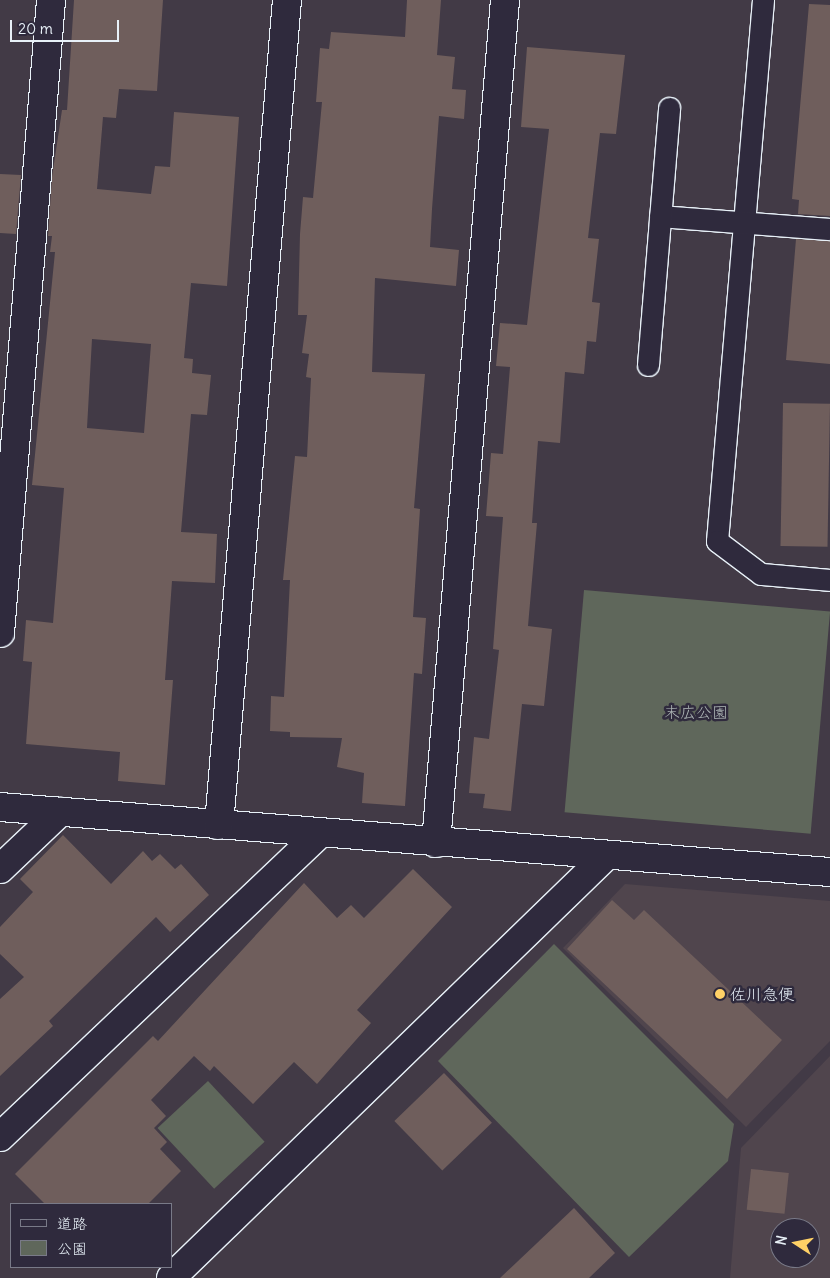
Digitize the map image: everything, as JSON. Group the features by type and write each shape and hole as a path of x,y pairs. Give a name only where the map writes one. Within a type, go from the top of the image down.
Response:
{"street":[{"path":"0,633 9,435 52,0"},
{"path":"219,825 287,0"},
{"path":"436,843 505,0"},
{"path":"0,807 605,857 830,872"},
{"path":"0,869 60,812"},
{"path":"0,1137 319,834"},
{"path":"171,1278 605,857"}],"lane":[{"path":"763,0 717,541 761,574 830,580"},
{"path":"648,364 669,108"},
{"path":"660,216 830,229"}],"shaded area":[{"name":"佐川急便","path":"625,884 830,901 830,1041 746,1127 563,948"},
{"path":"830,1056 830,1278 730,1278 741,1148"}],"green space":[{"name":"末広公園","path":"584,590 830,612 811,834 565,812"},
{"path":"554,944 734,1124 728,1161 629,1257 438,1061"},
{"path":"208,1081 265,1142 214,1189 158,1128"}],"building":[{"path":"74,0 163,0 157,91 119,89 116,118 103,117 97,189 151,194 155,166 170,167 174,112 239,117 227,286 191,283 184,358 193,359 192,373 211,375 207,415 191,414 181,532 217,534 215,583 172,581 165,680 173,680 165,785 118,781 120,752 26,744 32,662 23,661 26,620 53,623 64,488 32,485 55,252 50,252 52,236 48,236 52,177 62,110 67,110","holes":["92,339 151,344 144,433 87,428"]},
{"path":"407,0 441,0 437,55 455,57 452,89 466,90 464,119 439,116 430,247 459,250 456,286 375,278 372,372 425,374 414,508 420,509 413,617 426,618 422,674 414,673 405,806 362,803 364,773 337,767 342,738 290,737 290,732 270,731 271,696 284,697 290,580 283,580 295,456 307,457 311,378 306,377 309,354 302,353 307,315 298,315 300,234 303,197 313,198 322,102 316,102 320,48 329,49 331,32 405,37"},
{"path":"809,4 830,5 830,216 798,214 799,200 792,199"},
{"path":"527,47 625,55 616,134 600,133 588,238 599,239 592,302 600,303 596,342 587,341 584,374 565,372 560,443 538,441 532,523 537,523 528,626 552,629 544,706 522,704 511,811 483,808 485,794 469,793 474,737 489,739 499,650 493,649 503,517 486,516 491,453 503,454 510,367 496,366 500,323 527,325 549,129 521,127"},
{"path":"0,174 21,175 16,234 0,233"},
{"path":"796,239 830,241 830,364 786,360"},
{"path":"783,403 830,404 827,547 781,546"},
{"path":"63,835 111,884 143,851 152,861 160,854 175,869 181,864 209,895 170,932 156,917 49,1021 53,1026 0,1076 0,999 24,977 0,954 0,927 33,892 20,879"},
{"path":"413,869 452,907 357,1010 371,1023 317,1084 294,1062 253,1104 214,1066 210,1071 194,1056 151,1100 166,1116 154,1128 167,1142 160,1149 181,1171 149,1203 44,1203 15,1174 153,1036 158,1041 304,883 337,918 351,905 364,918"},
{"path":"612,900 634,920 644,910 782,1040 727,1099 567,949"},
{"path":"444,1073 492,1123 442,1171 394,1121"},
{"path":"751,1169 789,1173 785,1214 747,1210"},
{"path":"574,1208 615,1253 589,1278 500,1278"}],"place":[{"name":"佐川急便","path":"720,994"}]}
